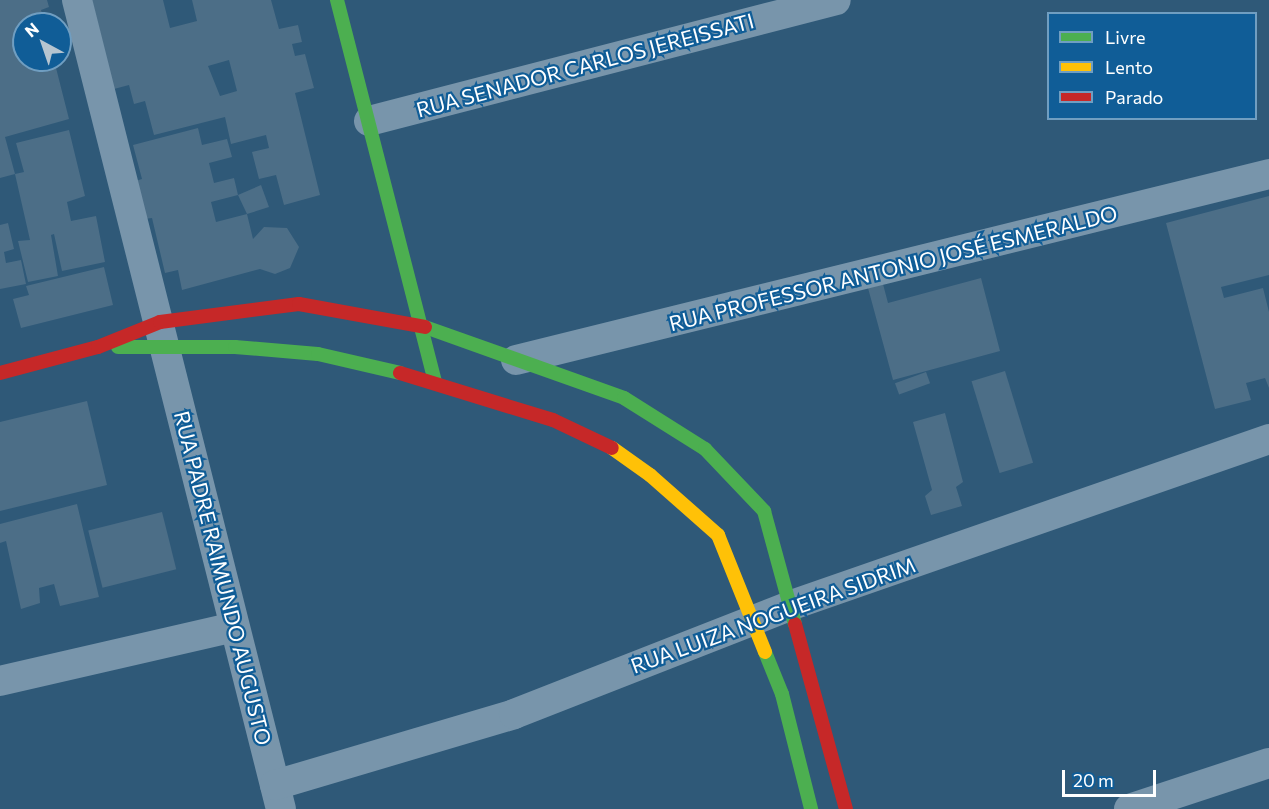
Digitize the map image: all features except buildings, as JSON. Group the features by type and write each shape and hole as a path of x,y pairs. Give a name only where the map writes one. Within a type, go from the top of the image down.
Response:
{"street":[{"name":"RUA PADRE RAIMUNDO AUGUSTO","path":"77,0 278,797"},
{"path":"337,0 435,381"},
{"name":"RUA SENADOR CARLOS JEREISSATI","path":"369,121 836,0"},
{"name":"RUA PROFESSOR ANTONIO JOSÉ ESMERALDO","path":"516,360 1269,174"},
{"path":"0,372 98,347 299,304 421,326 624,398 705,449 764,511 846,809"},
{"path":"98,347 162,334 318,354 435,381 553,420 610,447 650,475 718,535 782,694 811,809"},
{"name":"RUA LUIZA NOGUEIRA SIDRIM","path":"278,797 514,714 753,619 1269,439"},
{"path":"0,681 234,627"},
{"path":"1129,809 1269,763"}],"traffic: fast":[{"path":"337,0 435,381"},
{"path":"425,327 624,398 705,449 764,511 795,624"},
{"path":"118,347 235,347 318,354 400,373"},
{"path":"765,652 782,694 811,809"}],"traffic: slow":[{"path":"612,448 650,475 718,535 765,652"}],"traffic: jam":[{"path":"0,373 98,347 160,322 299,304 425,327"},
{"path":"400,373 553,420 612,448"},
{"path":"795,624 846,809"}]}
